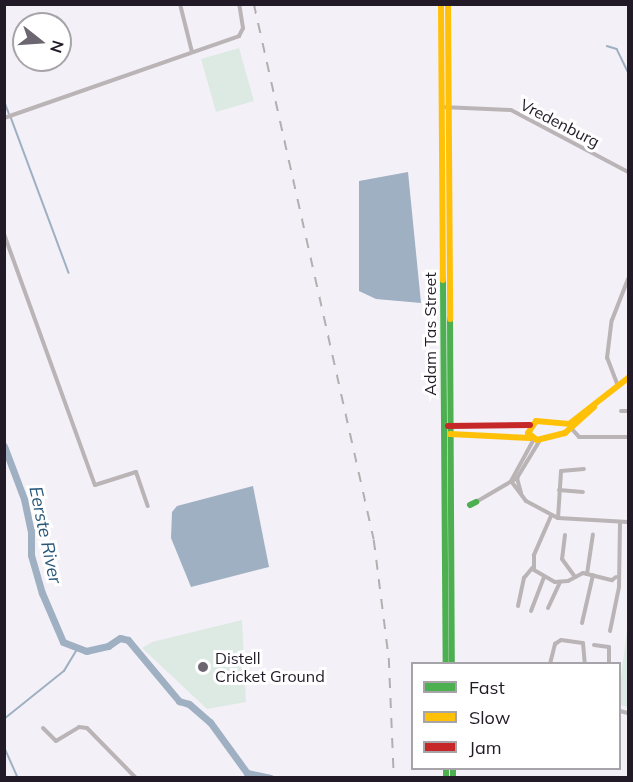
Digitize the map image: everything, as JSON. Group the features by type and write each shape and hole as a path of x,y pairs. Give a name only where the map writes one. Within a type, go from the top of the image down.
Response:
{"main road":[{"name":"Adam Tas Street","path":"441,4 445,107 446,662"},
{"name":"Adam Tas Street","path":"445,107 448,4"},
{"path":"447,434 538,438 570,427 628,378"},
{"path":"447,426 542,423 570,427"},
{"path":"538,438 546,428 542,423"},
{"path":"530,425 538,438"},
{"name":"Adam Tas Street","path":"447,434 452,662"}],"street":[{"path":"180,4 192,52"},
{"path":"4,118 241,34 239,4"},
{"name":"Vredenburg","path":"445,107 511,110 628,172"},
{"path":"4,234 95,485 138,472 148,506"},
{"path":"618,386 607,358 612,320 628,279"},
{"path":"621,411 628,411"},
{"path":"570,427 579,437 628,437"},
{"path":"473,503 517,478 538,438"},
{"path":"511,481 538,438"},
{"path":"558,518 559,475 564,468 585,469"},
{"path":"517,478 522,496"},
{"path":"511,481 522,496 552,516 628,522"},
{"path":"559,490 583,492"},
{"path":"518,606 524,578 532,568 552,516"},
{"path":"610,631 619,587 616,577 620,522"},
{"path":"587,574 593,534"},
{"path":"565,535 562,559 574,577"},
{"path":"532,568 544,577 560,582 587,574 612,580 616,577"},
{"path":"582,623 593,575"},
{"path":"531,611 544,577"},
{"path":"548,608 560,582"},
{"path":"550,662 555,644 562,640 583,643 585,662"},
{"path":"594,645 609,647 609,662"},
{"path":"43,728 56,741 79,727 87,728 136,777"}],"shaded area":[{"path":"239,48 254,101 216,112 201,59"},
{"name":"Distell Cricket Ground","path":"242,620 246,702 207,709 142,648 152,642"},
{"path":"628,622 628,707 621,705 621,678"}],"water":[{"path":"408,172 421,303 376,299 359,291 359,181"},
{"path":"253,486 269,567 191,587 171,538 172,512 177,506"}],"waterway":[{"path":"607,46 617,49 628,72"},
{"path":"4,100 9,113"},
{"path":"11,117 69,273"},
{"name":"Eerste River","path":"4,446 24,499 31,531 31,555 42,593 63,642 86,651 108,646 120,638 128,640 179,701 189,704 210,722 247,773 270,778"},
{"path":"4,719 64,671 77,649"},
{"path":"4,746 18,778"}],"railway":[{"path":"254,4 374,540 389,658 394,778"}],"traffic: fast":[{"path":"443,280 446,662"},
{"path":"450,319 452,662"},
{"path":"470,505 476,502"},
{"path":"446,770 446,778"},
{"path":"453,770 453,778"}],"traffic: slow":[{"path":"441,4 443,280"},
{"path":"448,4 450,319"},
{"path":"594,407 565,433 537,440 528,433 536,421 569,424 628,378"},
{"path":"450,434 530,438"}],"traffic: jam":[{"path":"448,426 530,425"}],"place":[{"name":"Distell Cricket Ground","path":"203,667"}]}
